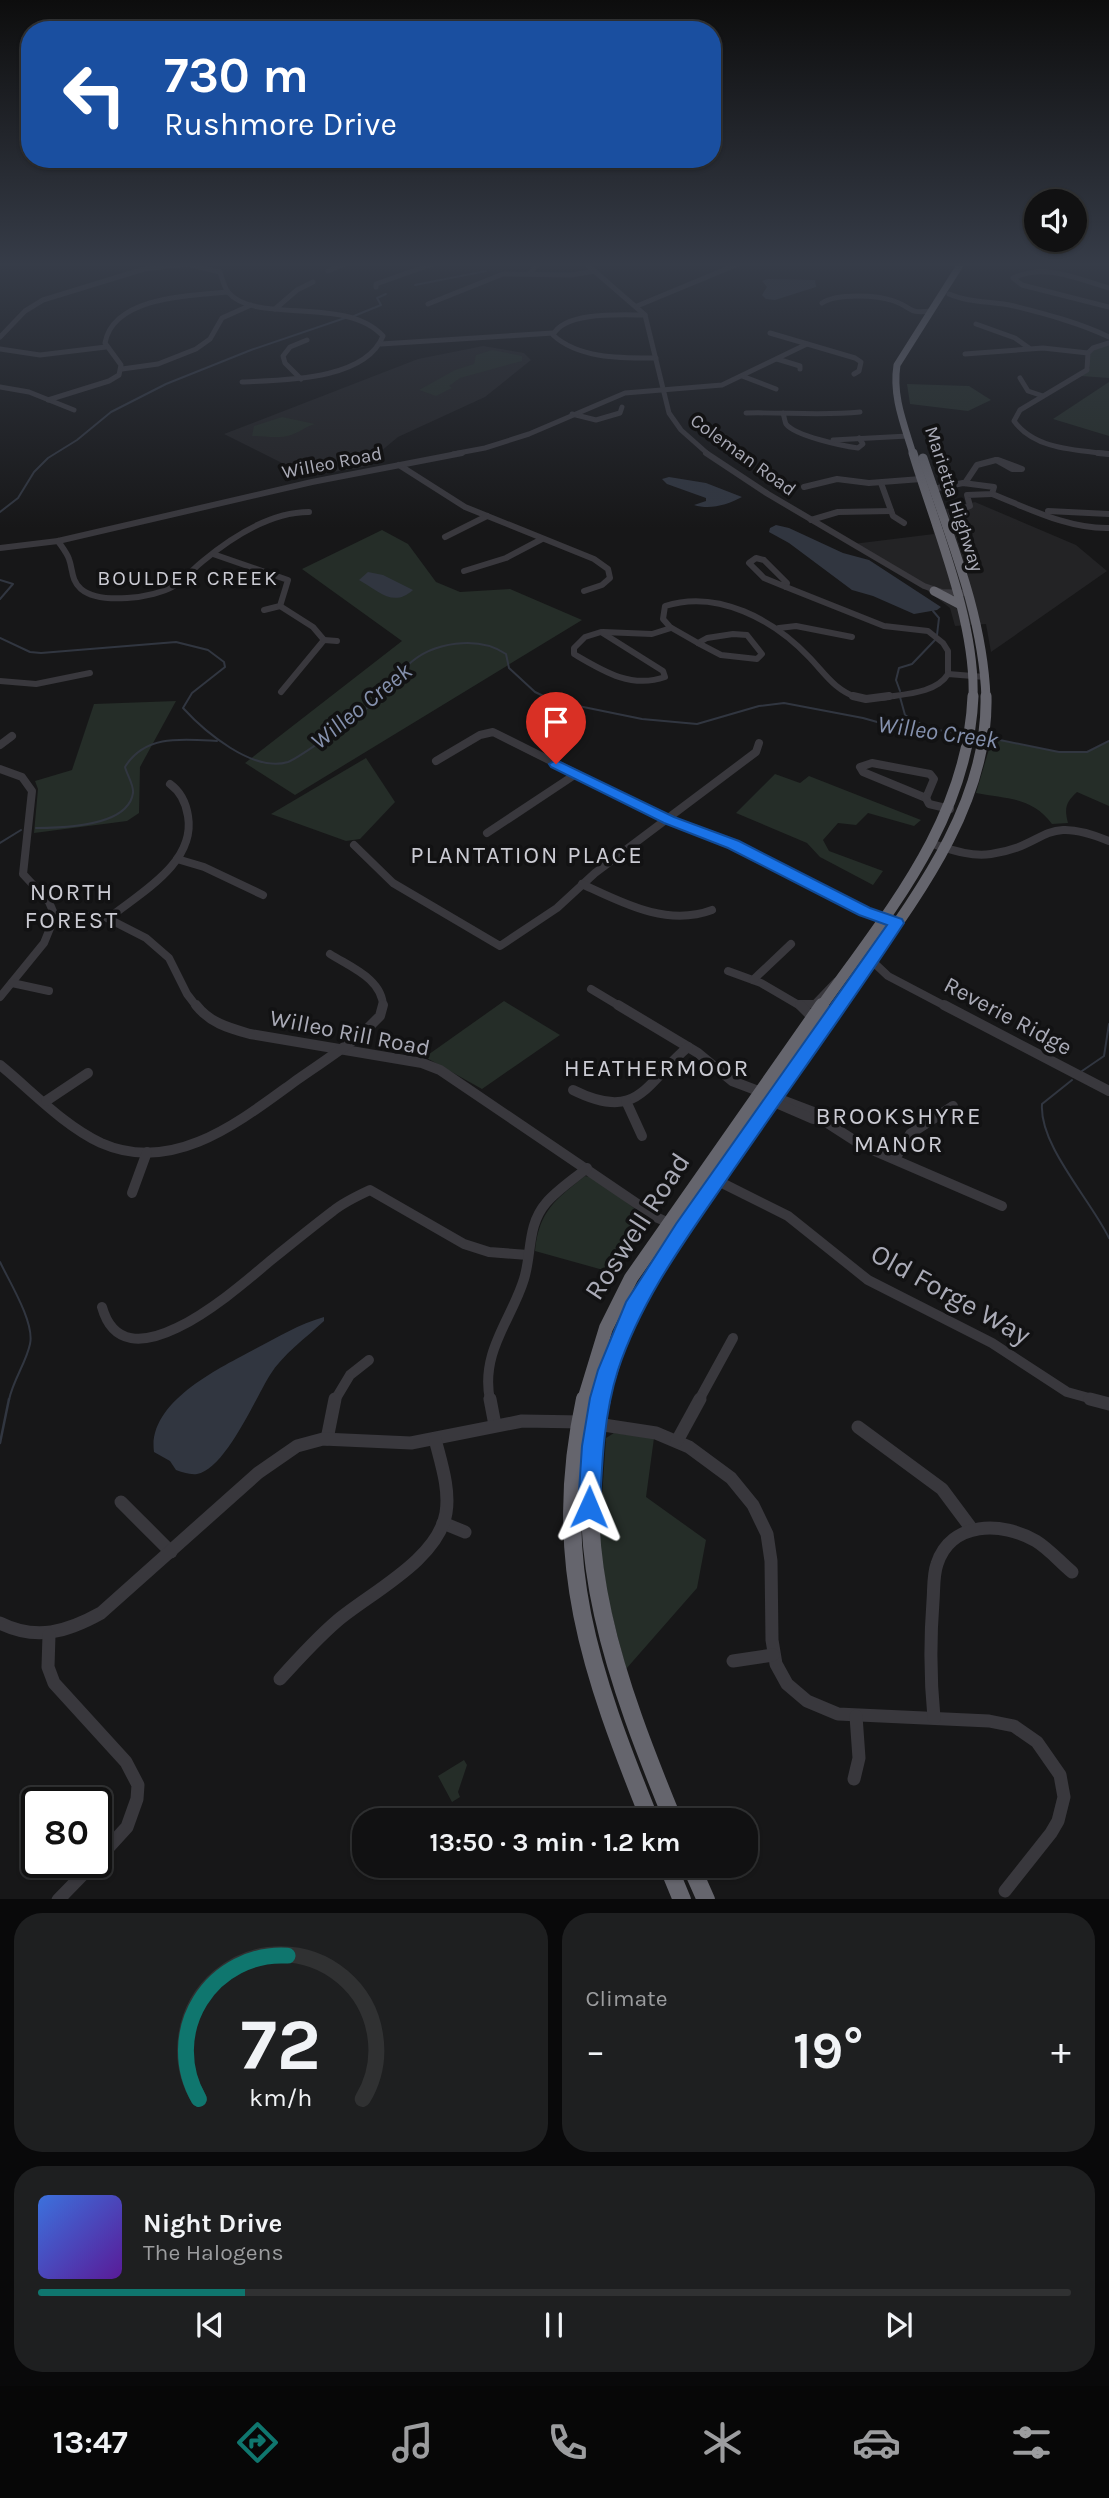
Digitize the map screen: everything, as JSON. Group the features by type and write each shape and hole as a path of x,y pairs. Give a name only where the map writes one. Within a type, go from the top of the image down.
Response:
{"highway":[{"name":"Marietta Highway","path":"905,351 895,373 896,397 908,436 925,478 933,489 958,590 959,604 980,677 973,720"},
{"name":"Marietta Highway","path":"914,351 903,374 904,399 958,590 978,636 985,722"},
{"path":"938,592 958,590"},
{"path":"938,592 959,604"},
{"name":"Roswell Road","path":"766,1096 813,1018 842,978 890,921 939,846 969,793 976,743 973,720"},
{"name":"Roswell Road","path":"939,846 950,809 985,722"},
{"name":"Roswell Road","path":"645,1808 605,1707 580,1611 570,1527 570,1493 587,1422 633,1308 675,1226 766,1096 871,960 890,921"},
{"name":"Roswell Road","path":"587,1422 590,1538 598,1604 620,1682 668,1808"},
{"path":"673,1878 682,1899"},
{"path":"696,1878 704,1899"}],"street":[{"path":"6,351 23,355 47,355 80,351"},
{"path":"109,351 122,369"},
{"path":"122,369 158,364 192,351"},
{"path":"288,351 283,356 285,363 301,379"},
{"path":"242,382 301,379 365,358 373,351"},
{"path":"587,351 597,354 656,358"},
{"name":"Coleman Road","path":"654,351 671,418 686,437 761,490 938,592"},
{"name":"Willeo Road","path":"0,548 58,541 291,486 502,443 625,393 664,388 712,387 794,351"},
{"path":"829,351 859,360 859,371 854,374"},
{"path":"965,354 1001,351"},
{"path":"1060,351 1088,353 1091,351"},
{"path":"1088,353 1087,370 1015,416 1016,426 1021,431 1051,444 1109,454"},
{"path":"777,359 800,366 800,369"},
{"path":"48,400 109,381 119,375 122,369"},
{"path":"741,376 776,389"},
{"path":"1020,378 1028,391 1043,396"},
{"path":"0,387 23,390 74,411"},
{"path":"572,414 590,420 603,420 620,413 622,407"},
{"path":"746,413 832,415 860,412"},
{"path":"783,413 785,422 790,427 832,440 908,436"},
{"path":"965,483 975,467 985,460 994,459"},
{"path":"400,465 465,507 594,559 608,569 610,578 607,582 584,591"},
{"path":"804,487 837,479 881,483 895,479 925,478 991,486 995,491 992,494"},
{"path":"881,483 895,518 904,523"},
{"path":"933,489 942,484 965,483"},
{"path":"965,523 958,515 960,510 971,504 967,495 992,494 1089,528 1109,528"},
{"path":"811,520 838,512 891,510"},
{"path":"1038,511 1109,514"},
{"path":"58,541 69,557 76,586 89,594 109,598 139,597 166,590 213,554 266,520 292,512 309,512"},
{"path":"445,537 487,516"},
{"path":"464,571 506,558 542,539"},
{"path":"213,554 288,580 280,606"},
{"path":"698,643 707,638 747,635 762,654 757,659 722,655 698,643 671,628 662,616 665,606 694,603 733,605 779,628 806,653 821,676 856,697 881,698 933,689 944,683 948,674 948,651 933,633 923,629 884,626 786,587 764,578 749,560 764,560 787,583 786,587"},
{"path":"264,610 280,606 313,627 324,640 337,641"},
{"path":"779,628 796,626 852,638"},
{"path":"603,632 663,671 665,677 656,682 643,682 605,673 574,654 574,648 580,640 603,632 652,634 671,628"},
{"path":"281,692 324,640"},
{"path":"0,681 36,684 90,673"},
{"path":"948,674 980,677"},
{"path":"436,761 488,732 669,820 734,845 890,921"},
{"path":"0,745 12,736"},
{"path":"354,845 393,883 500,946 557,908 582,884 756,752 759,743"},
{"path":"926,798 934,779 930,774 872,763 860,767 863,772 926,798 929,804 950,809"},
{"path":"0,769 20,775 32,788 23,874 49,902 55,916 44,943 0,997"},
{"path":"487,833 576,774"},
{"path":"109,918 177,859 189,840 191,823 180,791 170,784"},
{"path":"939,846 973,855 995,853 1059,827 1082,830 1109,841"},
{"path":"177,859 204,867 263,895"},
{"path":"582,884 656,913 698,916 712,910"},
{"name":"Willeo Rill Road","path":"55,916 96,915 109,918 146,938 165,953 190,999 209,1019 237,1030 413,1061 440,1070 675,1226"},
{"path":"753,980 791,944"},
{"path":"0,1065 101,1142 122,1150 178,1150 219,1134 340,1050 377,1019 383,1009 381,993 371,982 330,954"},
{"path":"871,960 888,976"},
{"path":"728,971 799,1003 813,1018"},
{"path":"860,975 888,976"},
{"name":"Reverie Ridge","path":"888,976 1109,1091"},
{"path":"799,1003 815,1004 826,990 842,978"},
{"path":"12,983 49,991"},
{"path":"591,989 688,1047 725,1077 800,1114 818,1117 858,1143 1002,1206"},
{"path":"573,1090 600,1101 626,1101 649,1089 670,1062 688,1047"},
{"path":"46,1101 89,1073"},
{"path":"626,1101 642,1136"},
{"path":"895,1159 910,1134 953,1106"},
{"path":"132,1193 146,1152"},
{"path":"495,1425 488,1391 490,1370 498,1333 524,1279 532,1228 541,1209 587,1168"},
{"name":"Old Forge Way","path":"710,1177 788,1216 868,1280 992,1343 1067,1392 1109,1404"},
{"path":"103,1307 108,1327 114,1333 125,1337 173,1332 203,1315 335,1209 370,1189 464,1244 489,1252 528,1255"},
{"path":"677,1441 733,1338"},
{"path":"327,1438 334,1399 350,1375 369,1360"},
{"path":"0,1623 24,1633 49,1635 73,1628 101,1613 300,1444 327,1438 397,1444 532,1419 587,1422 639,1430 677,1441 739,1487 762,1520 770,1549 770,1639 773,1655 777,1668 798,1695 824,1710 856,1716 989,1721 1014,1726 1037,1742 1060,1775 1064,1797 1058,1821 1005,1891"},
{"path":"858,1427 942,1489 971,1528"},
{"path":"280,1679 334,1624 417,1558 436,1538 447,1508 446,1487 435,1439"},
{"path":"121,1502 171,1552"},
{"path":"443,1523 465,1532"},
{"path":"934,1718 928,1651 938,1562 954,1538 971,1528 988,1526 1012,1529 1035,1540 1072,1572"},
{"path":"49,1635 48,1667 54,1683 126,1762 138,1785 137,1799 127,1827 112,1843"},
{"path":"733,1661 773,1655"},
{"path":"853,1779 859,1758 856,1716"},
{"path":"58,1899 79,1878"}],"shaded area":[{"path":"460,351 510,351 524,353 531,360 485,397 398,437 380,452 370,466 308,476 224,434 418,359"},
{"path":"495,351 522,356 522,361 460,378 449,386 452,388 436,396 419,390 455,370 474,364 476,355"},
{"path":"1092,351 1109,351 1109,378 1081,376 1090,368 1088,356"},
{"path":"1109,382 1109,436 1053,419"},
{"path":"907,384 969,386 991,400 968,411 910,404"},
{"path":"282,417 315,424 286,436 252,436 254,426"},
{"path":"669,477 706,483 742,497 718,506 694,505 706,501 706,498 667,484 662,479"},
{"path":"975,502 1076,545 1107,571 991,652 986,624 955,626 950,608 902,571 853,544 934,534 929,513"},
{"path":"776,525 789,528 843,553 869,560 941,607 914,614 852,590 789,543 769,532 770,528"},
{"path":"382,530 408,544 436,582 460,592 510,589 582,620 295,795 245,763 402,641 302,569"},
{"path":"368,572 383,575 413,590 399,598 386,596 359,580"},
{"path":"176,701 140,767 139,813 127,821 34,833 38,789 35,781 72,770 94,704"},
{"path":"992,739 1059,752 1087,752 1109,741 1109,806 1077,792 1067,806 1068,823 1052,824 1027,804 976,793"},
{"path":"366,758 395,802 360,839 346,841 271,814"},
{"path":"775,774 800,783 809,776 921,820 914,826 868,813 856,825 838,823 823,840 829,851 883,871 873,885 820,857 807,843 736,813"},
{"path":"504,1001 560,1035 482,1089 425,1057"},
{"path":"585,1176 594,1178 646,1217 614,1273 535,1251 540,1226 550,1208"},
{"path":"324,1317 324,1321 275,1368 229,1447 208,1470 197,1474 181,1472 176,1470 170,1461 154,1452 155,1434 162,1417 189,1389 223,1366 280,1335"},
{"path":"614,1433 654,1438 646,1497 706,1540 697,1588 626,1669 609,1603 599,1541 606,1438"},
{"path":"464,1760 467,1765 458,1792 460,1797 452,1802 438,1776"}],"waterway":[{"path":"0,512 18,498 34,472 48,458 77,440 111,412 166,384 249,351"},
{"name":"Willeo Creek","path":"0,580 13,584 0,599"},
{"path":"933,611 939,618 937,635"},
{"name":"Willeo Creek","path":"0,638 30,652 41,653 176,642 208,650 224,662 225,667 192,693 183,708 203,728 230,748 245,756 274,764 294,759 352,720 418,657 442,646 469,643 482,644 506,654 509,668 535,692 554,701 642,719 697,724 759,706 784,703 863,718 909,731 931,729 963,734"},
{"path":"900,691 896,680 899,668 912,664 935,640"},
{"path":"900,697 905,715 930,729"},
{"name":"Willeo Creek","path":"990,738 1059,752 1087,752 1109,741"},
{"path":"36,828 77,826 107,819 119,813 128,804 133,793 125,767 133,756 143,749 166,741 217,741"},
{"path":"0,843 21,830"},
{"path":"1082,1071 1104,1056 1109,1024"},
{"path":"1072,1080 1042,1104 1043,1120 1067,1172 1109,1238"},
{"path":"0,1262 20,1302 31,1335 28,1351 9,1400"},
{"path":"0,1443 9,1399"}],"district":[{"name":"BOULDER CREEK","path":"188,578"},
{"name":"PLANTATION PLACE","path":"527,855"},
{"name":"NORTH FOREST","path":"72,906"},
{"name":"HEATHERMOOR","path":"657,1068"},
{"name":"BROOKSHYRE MANOR","path":"899,1130"}],"route":[{"path":"556,764 669,820 734,845 864,912 897,923 682,1229 633,1308 608,1370 601,1398 592,1446 589,1507"}]}
